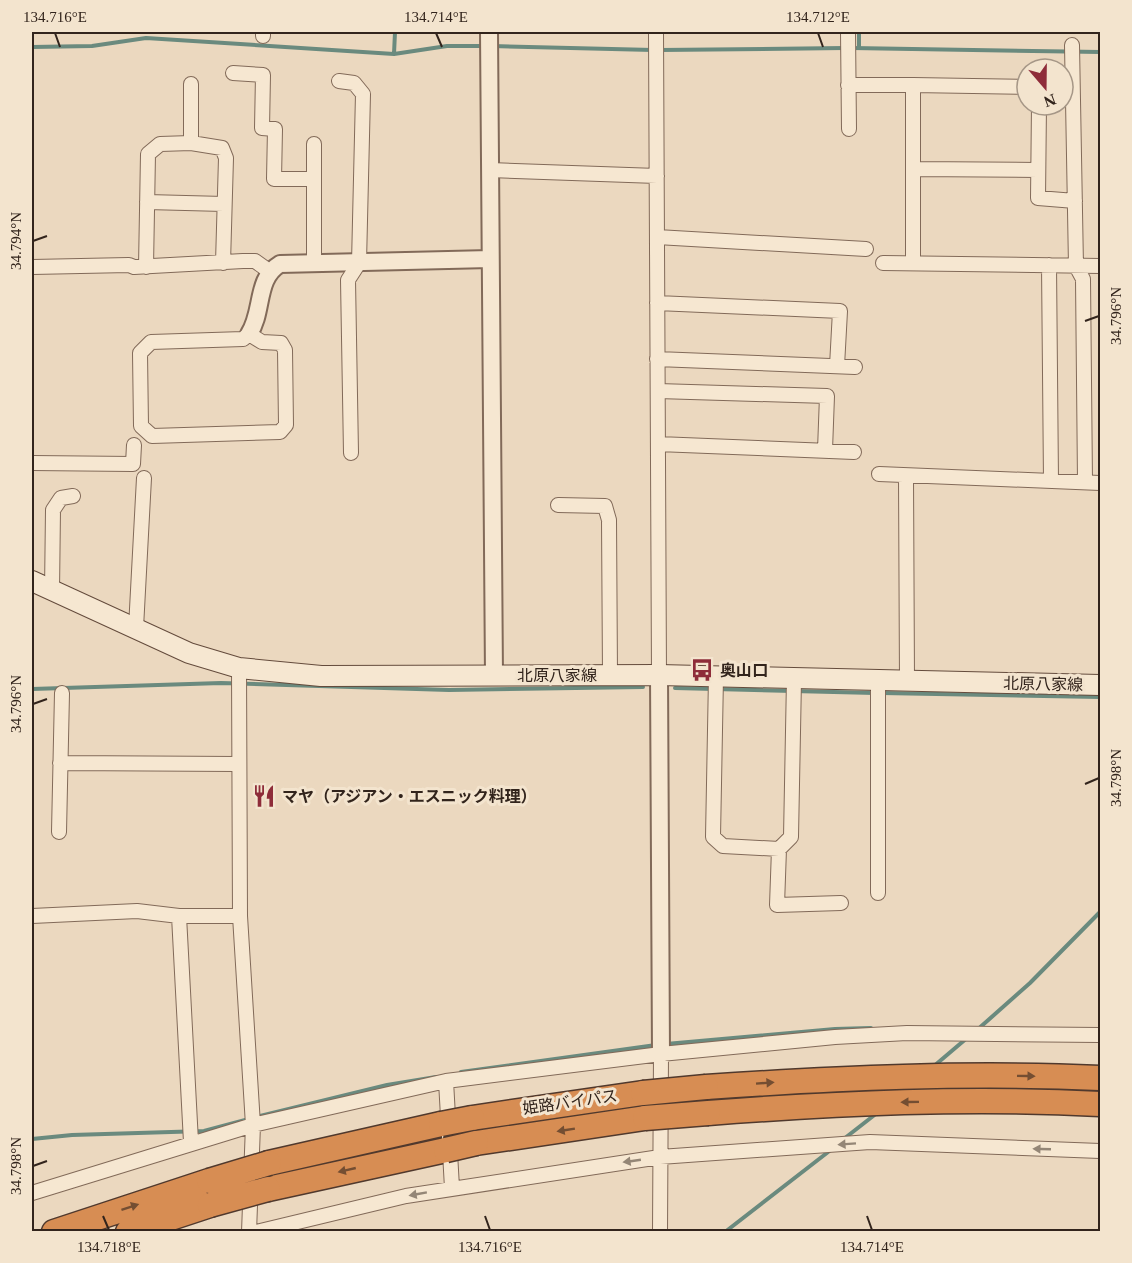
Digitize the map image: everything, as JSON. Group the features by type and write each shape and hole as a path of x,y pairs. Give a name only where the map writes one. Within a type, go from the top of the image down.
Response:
{"highway":[{"name":"姫路バイパス","path":"54,1232 269,1163 472,1118 644,1093 844,1078 967,1075 1101,1078"},
{"name":"姫路バイパス","path":"128,1232 268,1189 476,1143 645,1118 844,1103 968,1101 1101,1104"},
{"path":"141,1232 179,1215"}],"main road":[{"name":"北原八家線","path":"32,581 189,653 238,668 321,676 659,675 716,686 794,688 878,680 1101,685"}],"street":[{"path":"489,32 494,676"},
{"path":"656,32 660,1232"},
{"path":"848,32 849,129"},
{"path":"1072,45 1076,266 1083,279 1085,482"},
{"path":"232,73 263,75 262,128 274,129 274,179 314,179"},
{"path":"339,81 354,83 363,94 359,263 348,280 351,453"},
{"path":"190,143 191,84"},
{"path":"849,85 1015,87"},
{"path":"913,85 913,263"},
{"path":"1039,117 1038,198 1075,201"},
{"path":"146,267 148,154 160,144 190,143 222,148 226,158 223,263"},
{"path":"314,144 314,264"},
{"path":"913,169 1038,170"},
{"path":"490,170 657,176"},
{"path":"147,202 224,204"},
{"path":"657,237 866,249"},
{"path":"249,334 262,342 281,343 285,350 286,425 280,432 152,436 141,426 140,353 145,346 151,342 243,339 256,324 264,282 269,271 280,264 490,259"},
{"path":"32,267 129,265 146,267 255,261 269,271"},
{"path":"883,263 1101,266"},
{"path":"1049,265 1051,481"},
{"path":"657,303 840,312 837,366"},
{"path":"657,359 855,367"},
{"path":"657,391 827,396 825,450"},
{"path":"658,444 854,452"},
{"path":"32,463 133,464 134,445"},
{"path":"879,474 1101,483"},
{"path":"906,476 907,681"},
{"path":"136,628 144,478"},
{"path":"52,591 53,510 61,498 73,496"},
{"path":"558,505 605,506 609,520 610,675"},
{"path":"238,668 240,916 253,1125 249,1232"},
{"path":"878,680 878,893"},
{"path":"716,686 713,837 723,846 779,849"},
{"path":"794,688 791,837 779,849 777,905 841,903"},
{"path":"59,832 62,693"},
{"path":"60,763 237,764"},
{"path":"32,916 137,911 179,916 240,916"},
{"path":"179,916 191,1142"},
{"path":"32,1193 191,1142 253,1125 446,1081 661,1054 907,1033 1101,1035"},
{"path":"446,1081 452,1188"},
{"path":"256,1232 452,1188 660,1157 870,1142 1101,1151"}],"waterway":[{"path":"394,54 395,32"},
{"path":"859,32 859,48"},
{"path":"32,47 92,46 146,38 394,54 447,46 485,46"},
{"path":"492,46 653,50"},
{"path":"660,50 845,48"},
{"path":"852,48 1100,52"},
{"path":"32,689 221,683 449,690 643,687"},
{"path":"675,688 875,693"},
{"path":"882,693 1100,697"},
{"path":"977,1030 1030,983 1100,912"},
{"path":"666,1044 835,1029 871,1028"},
{"path":"934,1066 967,1038"},
{"path":"461,1072 656,1045"},
{"path":"256,1117 387,1085 436,1077"},
{"path":"845,1138 877,1113"},
{"path":"32,1139 72,1135 204,1131 249,1119"},
{"path":"725,1232 832,1149"}],"place":[{"name":"奥山口","path":"702,670"},
{"name":"マヤ（アジアン・エスニック料理）","path":"264,796"}]}
